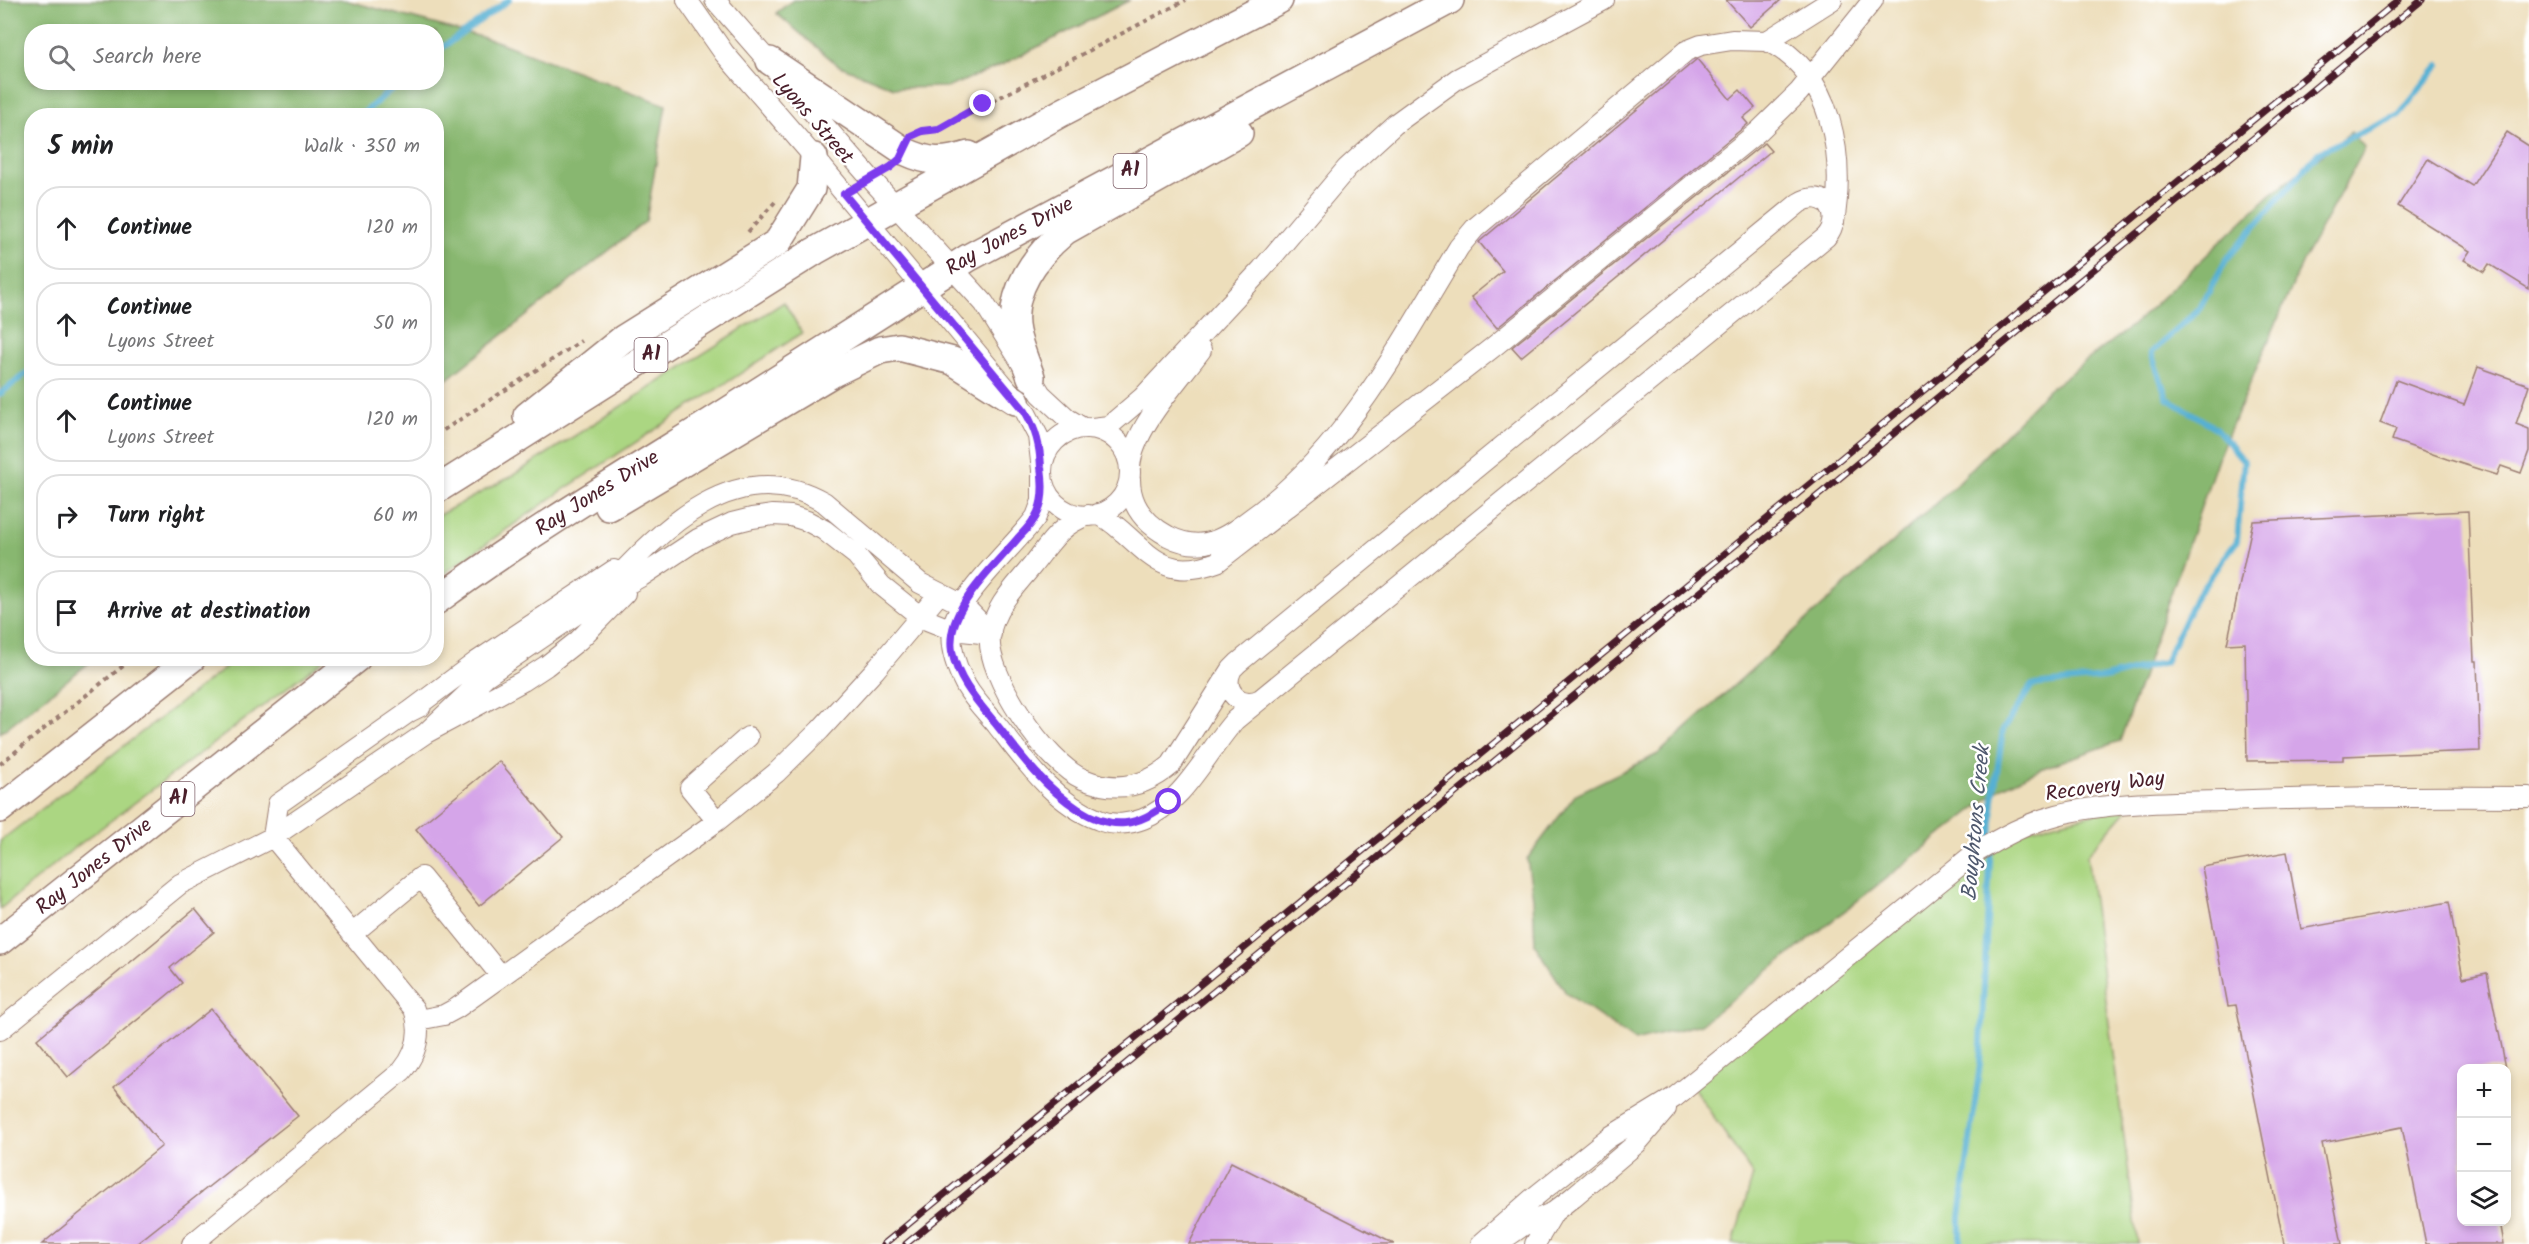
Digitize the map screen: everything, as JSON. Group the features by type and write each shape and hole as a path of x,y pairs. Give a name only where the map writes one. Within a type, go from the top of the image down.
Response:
{"highway":[{"name":"A1","path":"444,484 815,251 1002,145 1279,0"},
{"name":"Ray Jones Drive","path":"444,595 503,552 855,332 952,268 1450,0"},
{"path":"770,61 904,151 923,160 946,162 1002,145"},
{"path":"1031,377 1016,333 1014,316 1018,297 1029,270 1045,247 1065,231 1250,126 1308,75"},
{"path":"444,483 623,339 778,242 811,189 814,157"},
{"path":"503,552 595,515 835,372 880,350 899,347 953,361 1016,401"},
{"path":"0,809 182,666"},
{"name":"Ray Jones Drive","path":"0,941 347,666"}],"street":[{"name":"Lyons Street","path":"687,0 724,53 814,157 1025,411 1038,436 1042,501 1036,517 963,605 956,615 952,630"},
{"name":"Lyons Street","path":"715,0 895,206 984,303 1041,394 1068,420 1088,428"},
{"path":"1604,0 1457,79 1421,103 1347,168 1262,269 1143,398 1109,426 1065,433 1050,446 1044,457 1042,474 1046,491 1054,503 1066,511 1093,515 1112,522 1154,560 1172,568 1190,569 1217,562 1492,348 1750,139 1810,79 1874,0"},
{"path":"1767,41 1832,0"},
{"path":"952,630 954,658 967,688 1038,777 1078,809 1100,821 1116,824 1129,823 1156,813 1178,793 1235,720 1826,237 1834,223 1838,195 1837,153 1831,124 1810,79 1788,54 1767,41 1732,40 1701,45 1686,51 1475,228 1459,248 1378,380 1318,459 1282,495 1233,532 1212,542 1190,544 1166,535 1143,517 1134,504 1126,454 1118,442 1107,433 1088,428"},
{"path":"1262,269 1144,427 1131,451 1130,473 1119,501 1093,515 1064,526 1005,598 994,620 990,645 997,673 1009,698 1024,720 1069,770 1081,778 1112,786 1137,786 1160,775 1172,765 1232,669 1799,203 1812,198 1825,201 1833,212 1834,223"},
{"path":"590,605 664,531 718,495 751,486 788,487 809,493 824,502 920,583 963,605 990,634"},
{"path":"409,712 486,676 590,605 642,576 698,539 732,523 773,515 791,516 807,521 839,541 856,555 881,585 919,616 952,630 990,634"},
{"path":"192,1244 402,1071 411,1061 418,1044 418,1020 414,1009 273,837 278,804 476,662 643,550"},
{"path":"0,1030 180,884 273,837 426,733 523,681 563,654 642,576"},
{"path":"418,1020 444,1015 501,976 717,821 776,773 820,730 875,670 940,593"},
{"path":"1232,669 1228,681 1236,698 1248,703 1261,699"},
{"path":"426,733 486,676"},
{"path":"717,821 690,788 748,737"},
{"name":"Recovery Way","path":"1480,1244 1617,1132 1675,1097 1979,851 2001,836 2028,824 2080,811 2170,802 2347,796 2529,797"},
{"path":"352,934 421,877 501,976"},
{"name":"Recovery Way","path":"1554,1212 1637,1143 1675,1097"},
{"path":"1498,1244 1508,1234 1554,1212"},
{"path":"1535,1244 1554,1212"}],"path":[{"path":"904,151 911,136 922,131 939,129 1186,0"},
{"path":"0,764 123,666"}],"green space":[{"path":"0,0 345,0 433,24 24,24 24,90 444,90 444,27 496,41 666,105 646,221 444,381 444,108 24,108 24,666 85,666 0,733"},
{"path":"793,0 1130,0 1004,64 949,87 894,88 838,65 776,13"},
{"path":"2351,132 2365,148 2304,259 2219,455 2120,741 2040,769 2002,787 1701,1024 1635,1041 1566,993 1535,945 1533,898 1527,859 1576,794 1658,754 1956,485 2048,390 2132,326 2270,195"},
{"path":"784,302 802,333 566,488 444,573 444,512 512,476"},
{"path":"228,666 316,666 72,850 0,909 0,841"},
{"path":"2131,805 2087,855 2138,1244 1733,1244 1753,1175 1691,1084 2001,836"}],"building":[{"path":"1726,0 1781,0 1750,27"},
{"path":"1697,59 1730,99 1740,90 1755,108 1743,118 1748,124 1497,328 1471,297 1503,271 1479,242"},
{"path":"2507,132 2529,146 2529,289 2489,264 2484,272 2464,260 2470,251 2398,206 2428,159 2472,186"},
{"path":"1764,143 1771,151 1521,357 1512,347"},
{"path":"2478,367 2529,385 2516,424 2529,429 2529,451 2521,473 2501,466 2497,475 2392,440 2396,429 2380,423 2396,380 2464,405"},
{"path":"2468,511 2480,751 2343,756 2343,760 2247,761 2245,643 2227,644 2253,521"},
{"path":"499,761 563,837 479,906 416,829"},
{"path":"2287,852 2301,929 2449,902 2463,978 2487,973 2505,1064 2457,1064 2457,1226 2501,1226 2504,1244 2426,1244 2402,1127 2322,1143 2342,1244 2284,1244 2236,1005 2228,1006 2202,867"},
{"path":"195,909 214,932 170,968 182,983 68,1077 37,1039"},
{"path":"211,1009 298,1116 136,1244 42,1244 162,1146 114,1087"},
{"path":"1231,1162 1394,1244 1189,1244"}],"waterway":[{"path":"444,46 509,0"},
{"name":"Boughtons Creek","path":"1960,1244 1960,1217 1980,1064 1993,800 2003,730 2032,685 2105,678 2165,662 2196,596 2237,541 2244,461 2217,429 2167,398 2151,353 2200,308 2226,260 2319,152 2399,115 2439,65"},
{"path":"369,108 391,90"},
{"path":"0,394 24,375"}],"railway":[{"path":"884,1244 2399,0"},
{"path":"906,1244 2422,0"}],"route":[{"path":"983,104 939,129 922,131 911,136 900,159 891,167 844,194 1025,411 1038,436 1042,477 1042,501 1039,510 1030,525 966,600 956,615 952,630 952,649 967,688 1038,777 1078,809 1100,821 1116,824 1129,823 1156,813 1169,802"}]}
